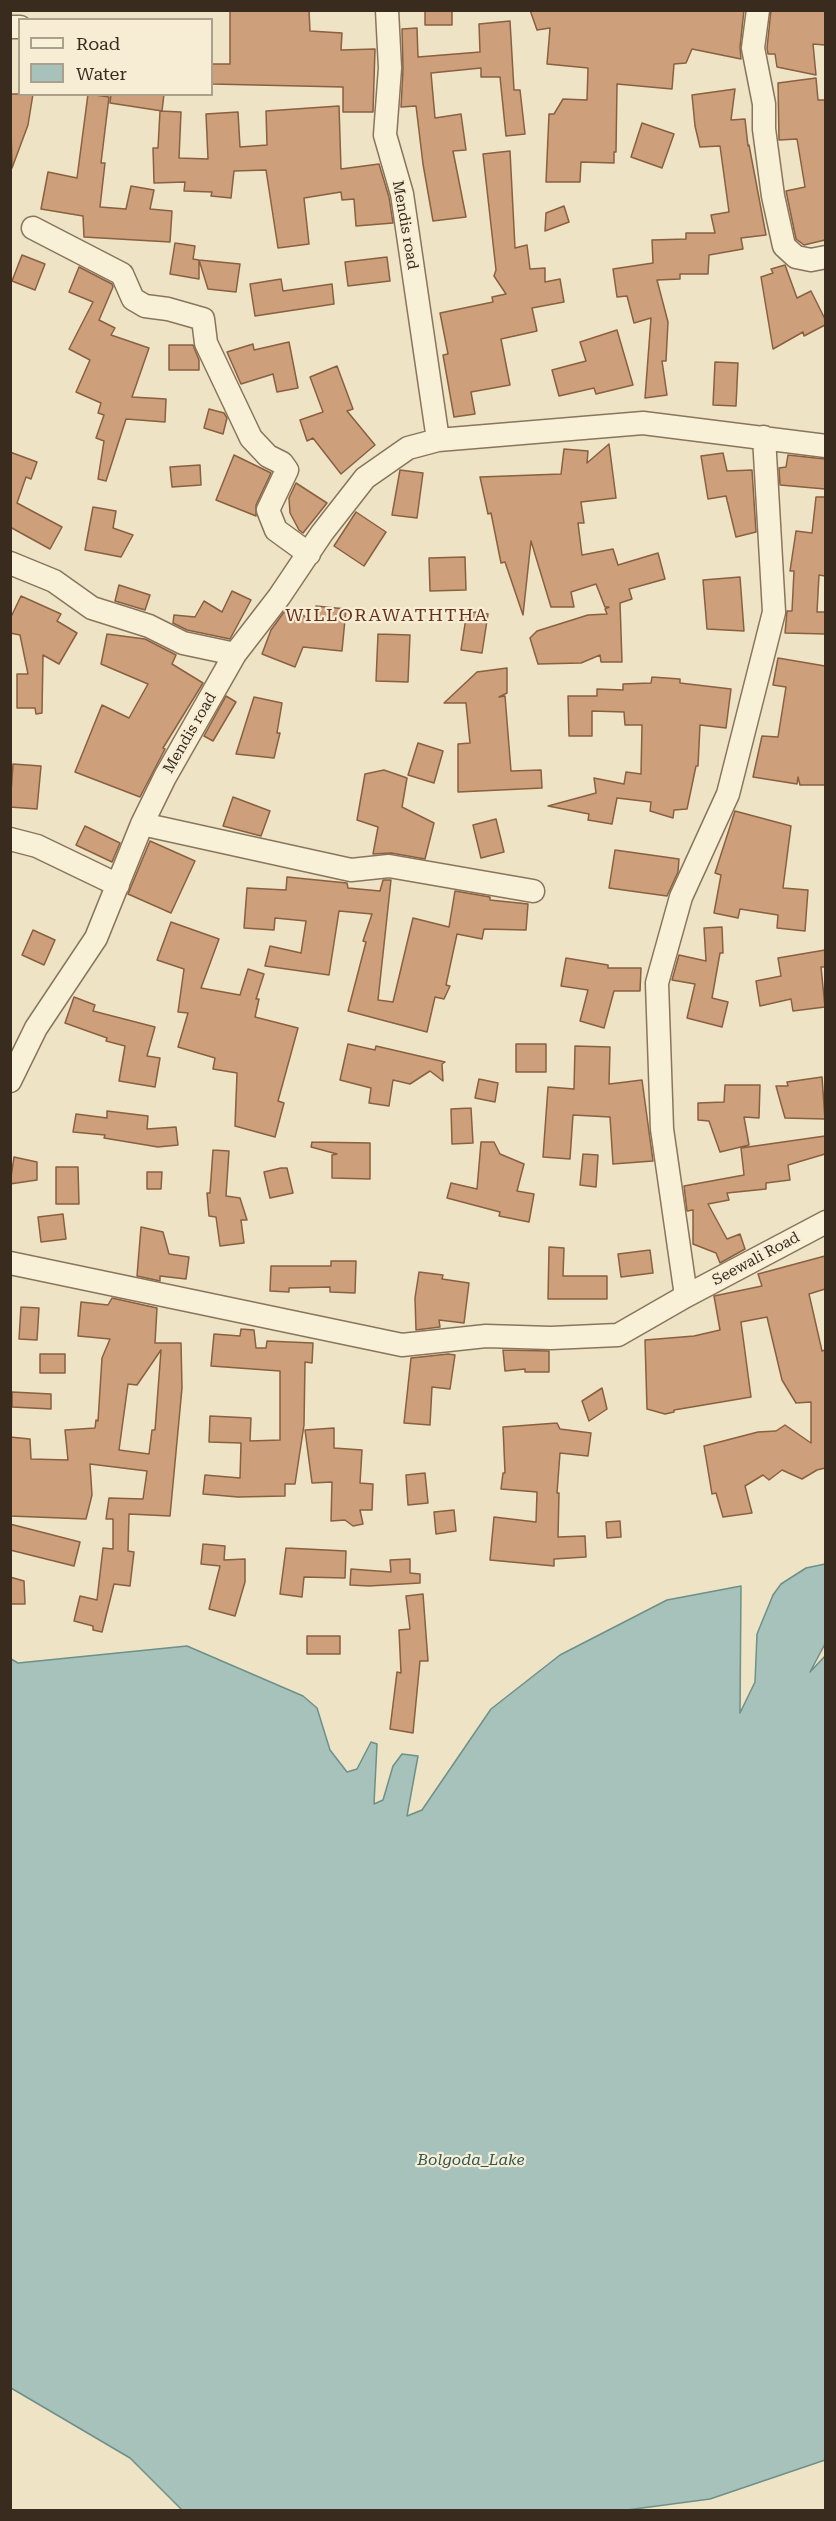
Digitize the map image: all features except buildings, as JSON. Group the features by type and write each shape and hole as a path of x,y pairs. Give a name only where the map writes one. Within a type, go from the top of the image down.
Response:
{"street":[{"name":"Mendis road","path":"387,10 390,68 385,135 402,194 438,440"},
{"path":"758,10 753,48 764,104 764,129 773,196 784,246 796,257 812,260 825,257"},
{"path":"33,228 122,274 133,299 145,306 168,309 203,319 206,343 251,438 268,456 282,463 287,470 268,510 276,530 309,554"},
{"name":"Mendis road","path":"10,1081 36,1028 96,938 142,824 165,777 235,654 364,478 408,448 438,440 643,423 825,446"},
{"path":"686,1296 662,1130 657,983 681,897 728,794 774,612 764,437"},
{"path":"10,563 54,581 92,608 149,626 183,643 235,654"},
{"path":"142,824 351,870 389,866 533,891"},
{"path":"10,839 37,846 118,885"},
{"name":"Seewali Road","path":"10,1263 402,1345 486,1336 551,1338 618,1335 825,1222"}],"water":[{"name":"Bolgoda_Lake","path":"825,1564 825,1644 810,1672 825,1656 825,2460 710,2499 627,2510 182,2510 130,2458 11,2388 11,1659 18,1663 187,1646 303,1696 317,1708 330,1750 347,1772 357,1769 371,1742 377,1744 374,1804 383,1800 393,1766 402,1754 418,1756 407,1816 422,1810 491,1709 560,1655 667,1600 741,1586 740,1713 755,1682 757,1634 773,1595 781,1584 806,1568"}],"district":[{"name":"WILLORAWATHTHA","path":"387,616"}]}
